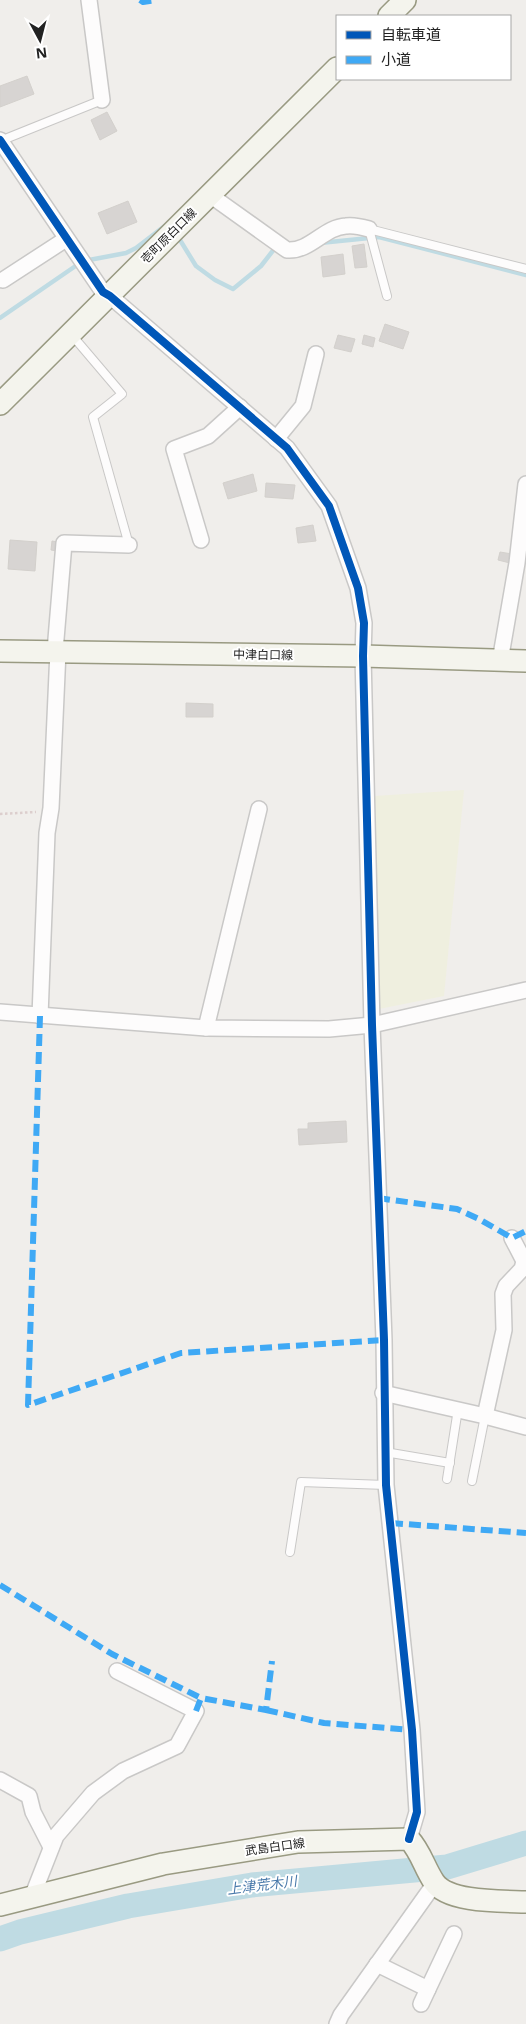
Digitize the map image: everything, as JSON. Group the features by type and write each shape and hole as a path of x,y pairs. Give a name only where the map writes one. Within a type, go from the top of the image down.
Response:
{"main road":[{"path":"390,15 405,0"},
{"name":"壱町原白口線","path":"0,404 336,69"},
{"name":"中津白口線","path":"0,651 363,656 526,661"},
{"name":"武島白口線","path":"0,1905 163,1864 298,1842 413,1843"},
{"path":"413,1843 435,1883 447,1892 474,1899 526,1902"}],"street":[{"path":"89,0 102,100"},
{"path":"0,141 103,292 287,448 329,506 358,588 364,624 363,656 372,1025 384,1340 383,1393 386,1485 412,1730 417,1812 413,1843"},
{"path":"210,195 287,250 300,249 336,228 344,226 370,229"},
{"path":"3,280 66,239"},
{"path":"276,439 303,406 316,354"},
{"path":"201,540 174,449 208,436 240,407"},
{"path":"500,661 517,563 526,484"},
{"path":"40,1016 47,833 50,811 64,543 129,545"},
{"path":"206,1028 259,809"},
{"path":"0,1012 206,1028 329,1028 372,1025 526,990"},
{"path":"485,1416 504,1330 503,1294 506,1286 522,1269 524,1261 512,1238"},
{"path":"383,1393 458,1409 526,1427"},
{"path":"32,1897 56,1836 93,1793 122,1771 177,1746 196,1711 117,1671"},
{"path":"0,1780 29,1796 33,1812 51,1847"},
{"path":"337,2024 435,1883"},
{"path":"421,2004 454,1934"},
{"path":"377,1964 428,1989"}],"lane":[{"path":"0,141 102,100"},
{"path":"387,296 370,229 526,269"},
{"path":"71,334 122,394 93,417 129,545"},
{"path":"447,1478 458,1409"},
{"path":"472,1481 485,1416"},
{"path":"385,1452 450,1463"},
{"path":"290,1552 301,1482 386,1485"}],"path":[{"path":"0,814 50,811"}],"green space":[{"path":"464,790 444,996 379,1009 375,796"}],"building":[{"path":"27,76 34,94 0,107 0,86"},
{"path":"107,112 117,131 100,140 91,120"},
{"path":"128,201 137,222 107,234 98,213"},
{"path":"364,244 367,267 355,268 352,246"},
{"path":"343,254 345,274 323,277 321,257"},
{"path":"385,324 409,332 403,349 379,341"},
{"path":"338,335 355,339 351,352 334,348"},
{"path":"364,335 375,338 373,347 362,344"},
{"path":"253,474 257,491 228,499 223,483"},
{"path":"266,483 295,485 293,499 265,497"},
{"path":"313,525 316,541 298,543 296,528"},
{"path":"10,540 37,542 35,571 8,569"},
{"path":"52,541 58,542 57,551 51,550"},
{"path":"500,552 512,554 510,563 498,560"},
{"path":"186,703 213,704 213,717 186,717"},
{"path":"346,1121 347,1142 299,1145 298,1129 308,1129 308,1123"}],"waterway":[{"path":"89,260 126,253 136,248 166,225"},
{"path":"320,243 379,237 526,275"},
{"path":"180,240 196,266 215,280 233,289 261,266 275,248 278,248"},
{"path":"0,318 77,265"},
{"name":"上津荒木川","path":"0,1939 20,1932 128,1906 252,1885 447,1867 526,1843"}],"marked path":[{"path":"140,0 143,2 157,0"},
{"path":"40,1016 28,1405 181,1353 384,1340"},
{"path":"378,1198 457,1209 512,1238 526,1231"},
{"path":"391,1523 526,1533"},
{"path":"0,1585 112,1654 201,1698"},
{"path":"196,1711 201,1698 266,1710 272,1661"},
{"path":"266,1710 324,1723 412,1730"}],"cycle path":[{"path":"0,140 103,292 287,448 329,506 358,588 364,623 363,656 372,1025 384,1340 386,1485 412,1730 417,1812 409,1839"}]}
